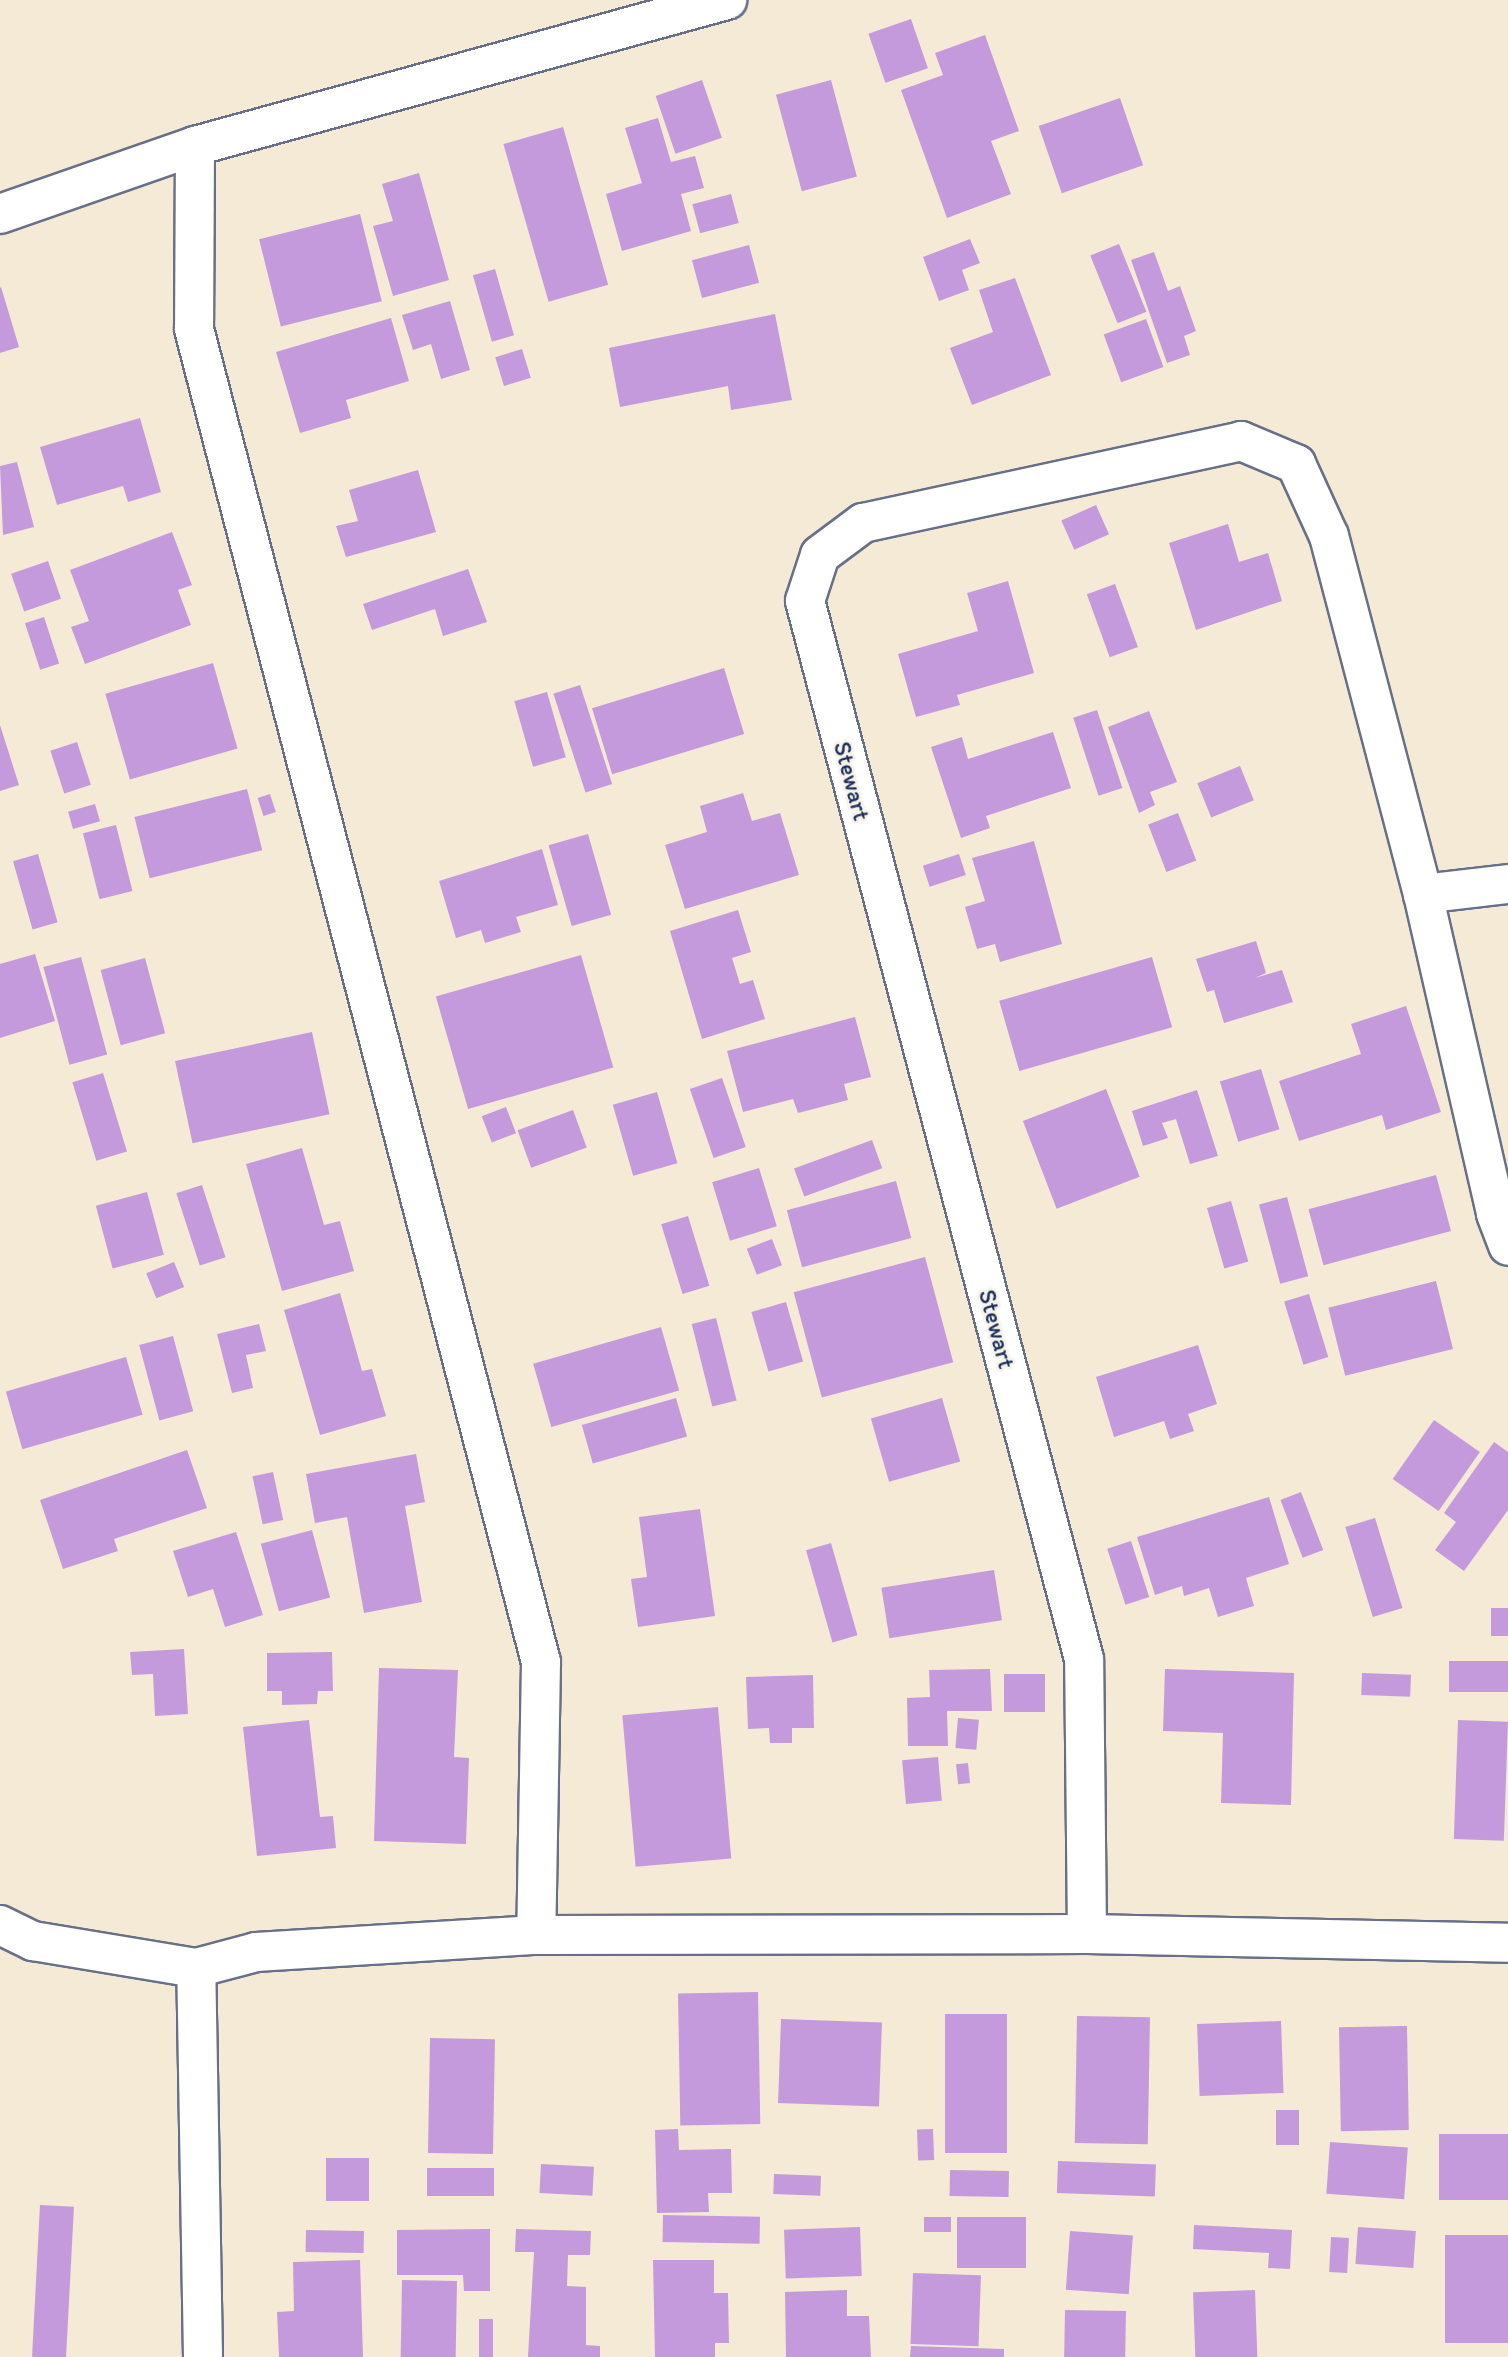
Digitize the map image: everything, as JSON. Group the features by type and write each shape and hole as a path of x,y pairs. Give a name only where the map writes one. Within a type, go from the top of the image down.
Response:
{"street":[{"path":"0,214 195,146 717,1"},
{"path":"195,146 194,329 541,1661 536,1935"},
{"name":"Stewart","path":"1087,1934 1084,1659 805,601 820,555 863,523 1241,441 1296,464 1329,536 1423,894 1496,1214 1508,1246"},
{"path":"1423,894 1508,884"},
{"path":"0,1925 33,1941 196,1968 256,1952 536,1935 1087,1934 1508,1943"},
{"path":"196,1968 203,2357"}],"building":[{"path":"911,19 928,68 885,83 868,34"},
{"path":"985,35 1019,131 991,141 1011,194 947,218 901,90 943,75 935,53"},
{"path":"702,80 722,138 676,154 656,96"},
{"path":"831,80 857,177 802,191 776,95"},
{"path":"1120,98 1143,165 1062,193 1039,126"},
{"path":"658,118 671,162 695,156 704,188 681,194 691,231 622,251 606,194 642,183 625,128"},
{"path":"563,127 608,285 549,302 503,144"},
{"path":"419,173 449,280 393,296 373,226 393,221 382,184"},
{"path":"731,194 739,223 700,233 692,204"},
{"path":"360,214 382,301 281,326 259,239"},
{"path":"970,239 980,263 962,270 969,290 939,301 923,257"},
{"path":"1119,244 1146,312 1118,323 1090,256"},
{"path":"749,245 759,283 702,298 692,260"},
{"path":"1154,252 1168,291 1180,286 1196,331 1184,336 1190,355 1167,363 1131,260"},
{"path":"495,269 514,335 492,342 473,275"},
{"path":"1015,278 1051,375 972,405 950,348 993,332 979,290"},
{"path":"0,288 19,347 0,353"},
{"path":"450,301 470,370 441,379 431,344 413,350 402,315"},
{"path":"775,314 792,400 731,410 728,386 620,407 609,348"},
{"path":"391,318 409,381 346,400 351,418 300,433 276,352"},
{"path":"1146,319 1163,367 1121,382 1104,334"},
{"path":"522,349 531,378 504,386 495,357"},
{"path":"140,418 161,492 128,502 123,486 57,505 40,447"},
{"path":"17,462 34,527 3,535 0,466"},
{"path":"418,470 436,532 346,557 336,526 358,521 349,490"},
{"path":"1096,505 1109,534 1074,550 1061,520"},
{"path":"1228,524 1239,562 1268,553 1282,601 1196,630 1169,543"},
{"path":"172,532 192,585 178,590 191,625 85,664 71,627 89,621 70,570"},
{"path":"48,561 61,599 24,612 11,574"},
{"path":"468,569 487,622 443,636 435,609 372,630 363,604"},
{"path":"1008,581 1034,673 957,695 960,705 916,717 898,654 978,631 967,593"},
{"path":"1115,584 1138,647 1110,657 1087,594"},
{"path":"44,617 59,664 40,670 25,623"},
{"path":"213,663 238,749 130,779 105,694"},
{"path":"724,668 744,734 612,774 592,708"},
{"path":"580,685 612,784 586,793 553,694"},
{"path":"547,692 566,757 533,767 514,701"},
{"path":"1097,710 1122,788 1099,796 1073,718"},
{"path":"1149,711 1177,782 1150,792 1155,805 1139,813 1108,727"},
{"path":"0,725 19,785 0,791"},
{"path":"1053,732 1071,788 986,816 990,828 961,838 931,747 962,737 968,759"},
{"path":"77,742 91,785 64,793 50,751"},
{"path":"1240,766 1254,800 1211,818 1197,783"},
{"path":"247,789 262,850 150,878 134,817"},
{"path":"743,793 752,821 780,813 799,875 685,909 665,845 707,832 700,806"},
{"path":"270,794 276,812 264,816 258,798"},
{"path":"95,804 100,821 73,829 68,812"},
{"path":"1178,813 1196,861 1166,872 1148,824"},
{"path":"116,825 132,891 99,899 83,833"},
{"path":"588,834 611,915 572,926 549,845"},
{"path":"1034,841 1062,944 1000,962 995,944 977,949 965,907 985,901 972,858"},
{"path":"542,849 558,905 516,917 521,932 485,943 481,930 456,938 439,881"},
{"path":"38,854 58,922 33,929 13,861"},
{"path":"959,854 966,875 930,887 923,866"},
{"path":"738,910 751,952 732,958 740,984 753,980 765,1019 702,1039 670,931"},
{"path":"1256,941 1266,973 1255,978 1282,970 1293,1002 1224,1023 1214,990 1207,992 1196,959"},
{"path":"35,954 55,1021 0,1038 0,964"},
{"path":"581,955 613,1067 468,1109 436,997"},
{"path":"81,957 107,1055 69,1065 43,967"},
{"path":"1152,957 1172,1027 1019,1071 999,1001"},
{"path":"145,958 165,1033 121,1045 101,970"},
{"path":"1406,1006 1441,1112 1386,1130 1382,1115 1299,1141 1279,1081 1361,1054 1351,1024"},
{"path":"855,1017 871,1077 844,1084 848,1100 798,1113 793,1099 743,1112 727,1051"},
{"path":"312,1032 329,1114 193,1143 175,1061"},
{"path":"1261,1069 1279,1129 1238,1142 1220,1082"},
{"path":"103,1073 127,1151 96,1161 72,1082"},
{"path":"722,1078 746,1147 714,1158 690,1089"},
{"path":"1106,1089 1140,1177 1057,1209 1023,1121"},
{"path":"1197,1090 1218,1156 1190,1164 1176,1119 1162,1123 1168,1138 1143,1146 1132,1111"},
{"path":"657,1092 677,1163 633,1176 613,1105"},
{"path":"506,1107 516,1133 492,1142 482,1116"},
{"path":"573,1110 587,1148 531,1168 518,1130"},
{"path":"872,1140 882,1168 804,1197 794,1168"},
{"path":"302,1148 324,1225 340,1221 354,1271 282,1291 246,1164"},
{"path":"759,1168 777,1226 730,1241 712,1182"},
{"path":"1436,1175 1451,1231 1324,1265 1308,1209"},
{"path":"896,1181 911,1238 802,1267 787,1210"},
{"path":"202,1185 225,1257 200,1266 176,1193"},
{"path":"147,1192 164,1255 113,1269 96,1206"},
{"path":"1287,1197 1308,1276 1280,1284 1259,1205"},
{"path":"1231,1201 1248,1262 1224,1268 1207,1208"},
{"path":"688,1216 709,1286 683,1294 661,1224"},
{"path":"772,1239 782,1265 757,1275 747,1249"},
{"path":"925,1257 953,1362 822,1397 794,1292"},
{"path":"174,1262 184,1287 156,1298 146,1273"},
{"path":"1436,1281 1453,1349 1345,1376 1328,1308"},
{"path":"340,1293 362,1371 372,1369 386,1416 320,1435 284,1310"},
{"path":"1309,1294 1328,1357 1303,1365 1284,1302"},
{"path":"786,1302 803,1362 768,1372 751,1312"},
{"path":"716,1318 737,1400 712,1407 692,1324"},
{"path":"259,1324 266,1351 246,1355 253,1388 232,1393 217,1334"},
{"path":"661,1327 679,1390 551,1427 533,1364"},
{"path":"173,1336 193,1411 159,1420 139,1345"},
{"path":"1198,1345 1217,1404 1188,1414 1194,1431 1170,1439 1164,1421 1114,1437 1096,1377"},
{"path":"126,1357 143,1415 22,1449 6,1391"},
{"path":"676,1398 687,1436 593,1463 582,1425"},
{"path":"942,1398 960,1461 889,1482 871,1418"},
{"path":"1434,1420 1480,1452 1439,1511 1393,1479"},
{"path":"1494,1442 1508,1452 1508,1510 1464,1571 1435,1550 1456,1522 1444,1513"},
{"path":"187,1450 207,1508 114,1539 118,1551 63,1569 40,1500"},
{"path":"416,1454 425,1502 405,1506 422,1602 364,1613 347,1517 315,1523 306,1474"},
{"path":"273,1472 283,1520 263,1524 252,1476"},
{"path":"1301,1492 1323,1550 1303,1558 1280,1500"},
{"path":"1269,1497 1289,1564 1246,1578 1254,1606 1218,1617 1209,1588 1184,1596 1182,1586 1155,1595 1137,1537"},
{"path":"700,1509 715,1616 638,1627 631,1579 647,1577 639,1517"},
{"path":"1375,1518 1402,1608 1373,1617 1345,1527"},
{"path":"312,1530 330,1598 279,1611 261,1544"},
{"path":"236,1532 263,1615 225,1627 213,1589 188,1597 173,1551"},
{"path":"1131,1541 1149,1597 1125,1605 1107,1549"},
{"path":"831,1543 857,1635 832,1642 806,1550"},
{"path":"994,1570 1002,1620 889,1638 881,1588"},
{"path":"1491,1608 1508,1608 1508,1636 1491,1636"},
{"path":"184,1649 188,1714 155,1716 153,1674 132,1675 130,1652"},
{"path":"332,1652 333,1691 318,1691 317,1704 282,1705 282,1691 267,1691 267,1653"},
{"path":"1449,1661 1508,1661 1508,1692 1449,1692"},
{"path":"379,1668 458,1670 454,1757 469,1758 466,1844 374,1841"},
{"path":"990,1669 992,1711 947,1711 948,1746 908,1746 907,1698 930,1697 929,1670"},
{"path":"1165,1669 1294,1673 1291,1805 1221,1803 1223,1733 1163,1731"},
{"path":"1362,1673 1411,1675 1410,1697 1361,1695"},
{"path":"1004,1674 1045,1674 1045,1712 1004,1712"},
{"path":"813,1675 814,1728 792,1728 792,1743 770,1743 769,1728 748,1729 746,1677"},
{"path":"718,1707 731,1858 636,1867 622,1715"},
{"path":"958,1718 979,1720 976,1750 955,1748"},
{"path":"309,1720 320,1817 333,1816 336,1848 257,1856 243,1727"},
{"path":"1458,1720 1508,1722 1504,1841 1454,1839"},
{"path":"938,1757 942,1801 906,1804 902,1760"},
{"path":"968,1763 970,1783 958,1784 956,1764"},
{"path":"758,1992 760,2124 680,2125 678,1993"},
{"path":"945,2014 1007,2014 1007,2153 945,2153"},
{"path":"1077,2016 1150,2017 1148,2144 1075,2143"},
{"path":"781,2019 882,2023 879,2106 778,2103"},
{"path":"1281,2021 1284,2093 1200,2096 1197,2024"},
{"path":"1407,2026 1409,2130 1341,2131 1339,2027"},
{"path":"430,2038 495,2039 493,2154 428,2153"},
{"path":"1276,2110 1299,2110 1299,2145 1276,2145"},
{"path":"678,2129 679,2150 731,2149 732,2193 708,2193 709,2212 657,2213 655,2130"},
{"path":"933,2129 934,2160 918,2161 917,2130"},
{"path":"1439,2134 1508,2134 1508,2200 1439,2200"},
{"path":"1330,2142 1408,2147 1404,2199 1326,2194"},
{"path":"326,2158 369,2158 369,2201 326,2201"},
{"path":"1058,2161 1156,2164 1155,2196 1057,2193"},
{"path":"541,2164 594,2167 592,2196 539,2193"},
{"path":"427,2168 494,2168 494,2196 427,2196"},
{"path":"950,2170 1009,2171 1009,2197 950,2196"},
{"path":"774,2174 821,2176 820,2196 773,2194"},
{"path":"40,2205 74,2207 66,2357 32,2357"},
{"path":"663,2215 760,2217 760,2244 663,2242"},
{"path":"924,2217 951,2217 951,2232 924,2232"},
{"path":"957,2217 1026,2217 1026,2268 957,2268"},
{"path":"1194,2225 1292,2230 1290,2269 1268,2268 1269,2253 1193,2249"},
{"path":"860,2227 862,2276 786,2279 784,2230"},
{"path":"1358,2227 1416,2231 1413,2268 1355,2264"},
{"path":"490,2229 490,2291 464,2291 463,2275 397,2275 397,2230"},
{"path":"516,2229 591,2231 590,2255 568,2255 567,2286 586,2287 586,2345 600,2346 600,2357 528,2357 534,2252 515,2252"},
{"path":"306,2230 364,2231 364,2253 306,2252"},
{"path":"1070,2231 1133,2235 1129,2294 1066,2290"},
{"path":"1445,2235 1508,2235 1508,2343 1445,2343"},
{"path":"1331,2237 1349,2238 1347,2273 1329,2272"},
{"path":"360,2260 363,2357 279,2357 277,2312 294,2311 293,2262"},
{"path":"653,2260 714,2260 714,2293 728,2293 729,2343 715,2343 715,2357 655,2357"},
{"path":"913,2273 981,2275 978,2346 911,2344"},
{"path":"402,2280 457,2281 456,2357 401,2357"},
{"path":"847,2290 847,2316 869,2316 871,2357 786,2357 785,2292"},
{"path":"1255,2290 1257,2357 1195,2357 1193,2292"},
{"path":"1065,2310 1126,2311 1125,2357 1064,2357"},
{"path":"479,2319 493,2319 493,2357 479,2357"},
{"path":"911,2346 1004,2349 1004,2357 910,2357"}]}
